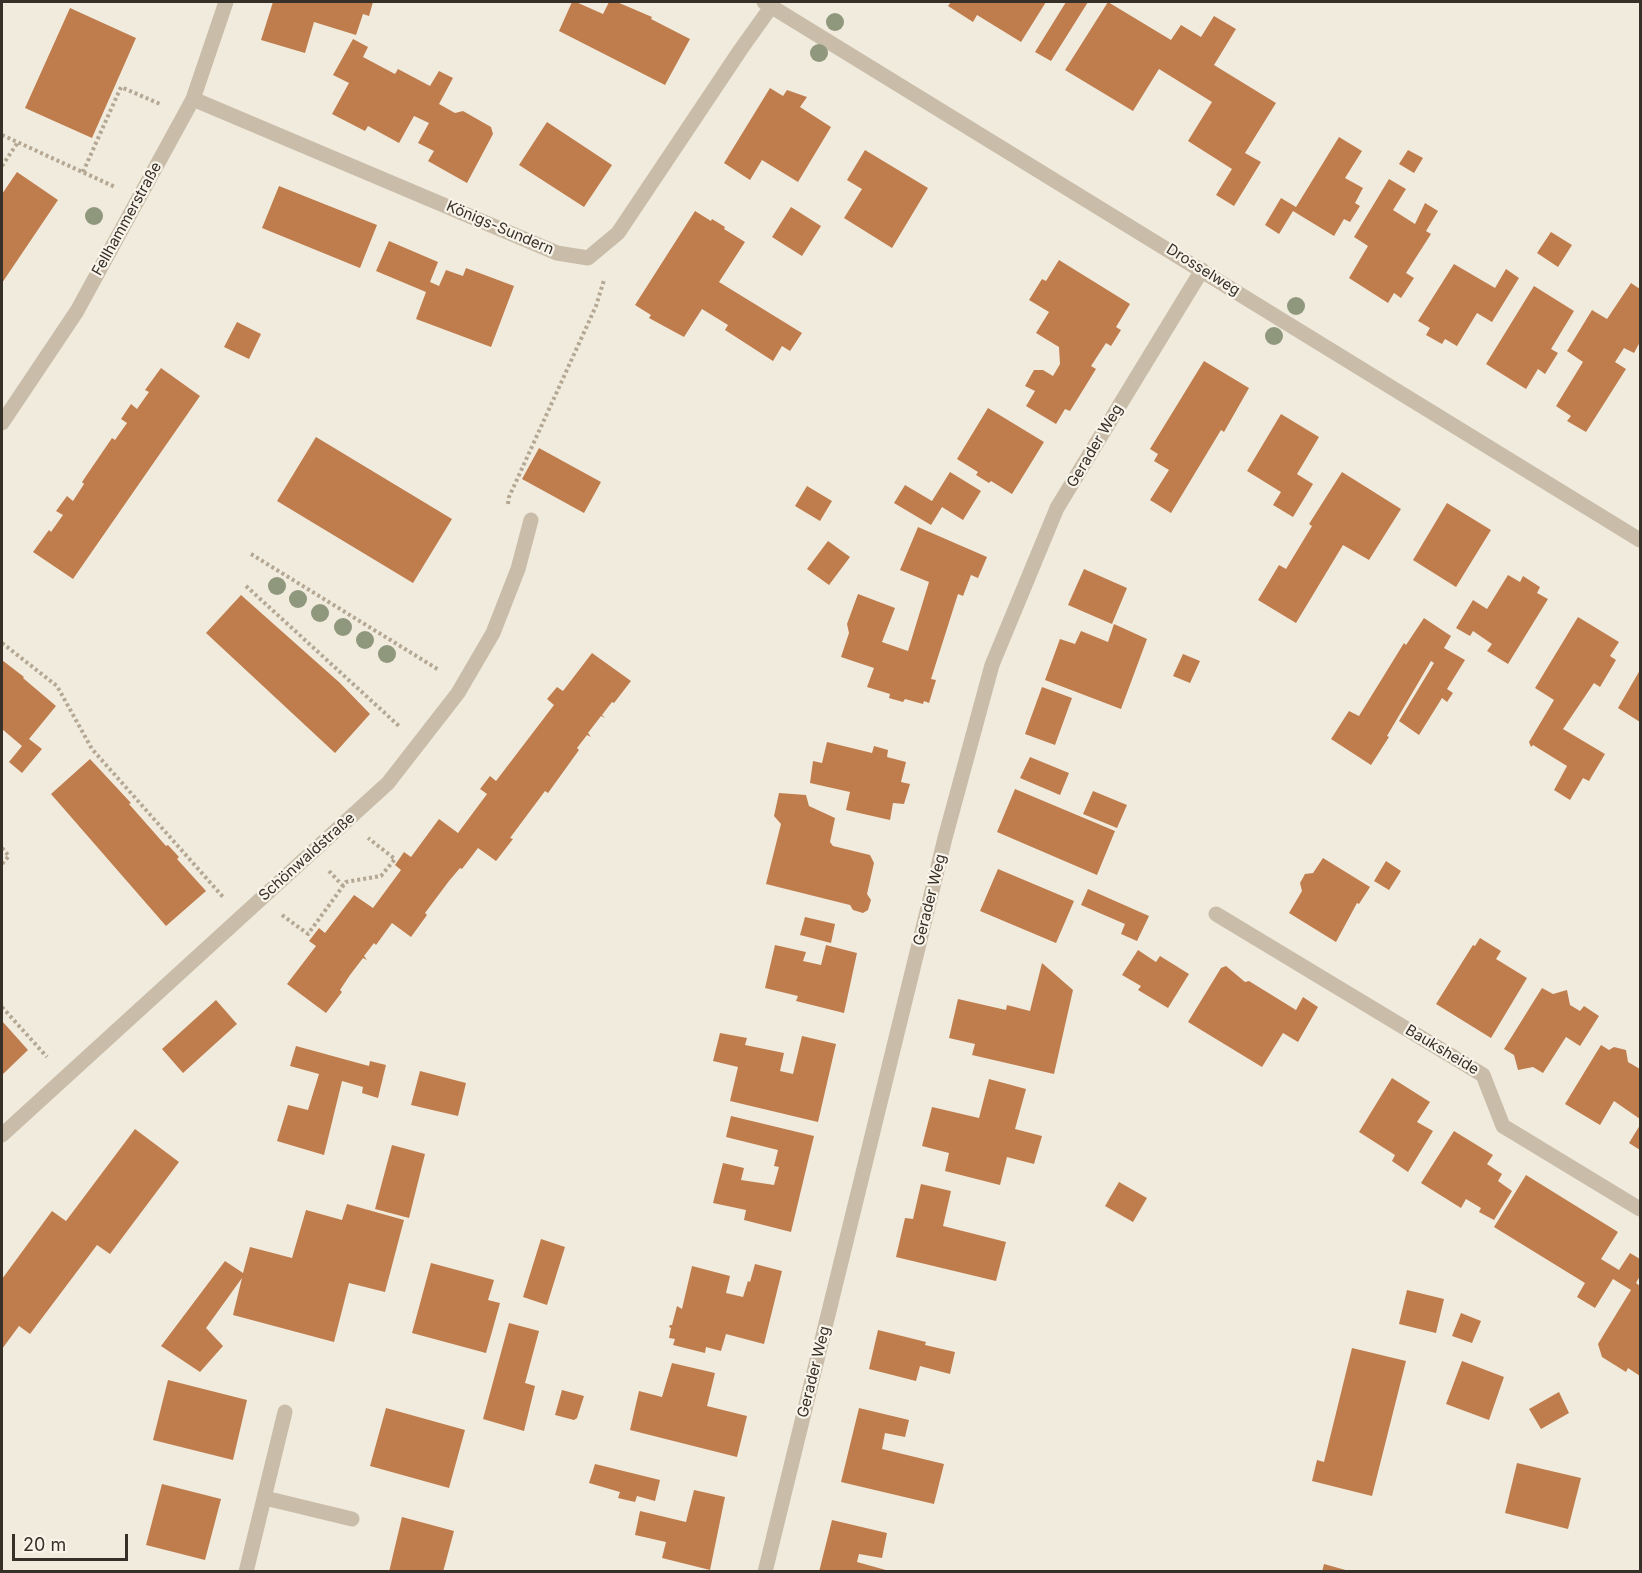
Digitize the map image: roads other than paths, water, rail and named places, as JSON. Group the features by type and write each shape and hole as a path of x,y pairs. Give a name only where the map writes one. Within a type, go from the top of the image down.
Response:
{"street":[{"name":"Fellhammerstraße","path":"2,423 77,310 192,99 226,2"},
{"name":"Königs-Sundern","path":"192,99 557,253 588,258 618,233 741,49 768,4"},
{"name":"Drosselweg","path":"768,4 920,95 1641,540"},
{"name":"Gerader Weg","path":"765,1572 939,861 992,665 1057,508 1202,270"},
{"name":"Schönwaldstraße","path":"2,1135 388,783 458,693 493,633 518,569 529,528"},
{"name":"Bauksheide","path":"1216,914 1483,1075 1503,1126 1641,1209"},
{"path":"246,1572 285,1412"},
{"path":"265,1498 352,1519"}]}
